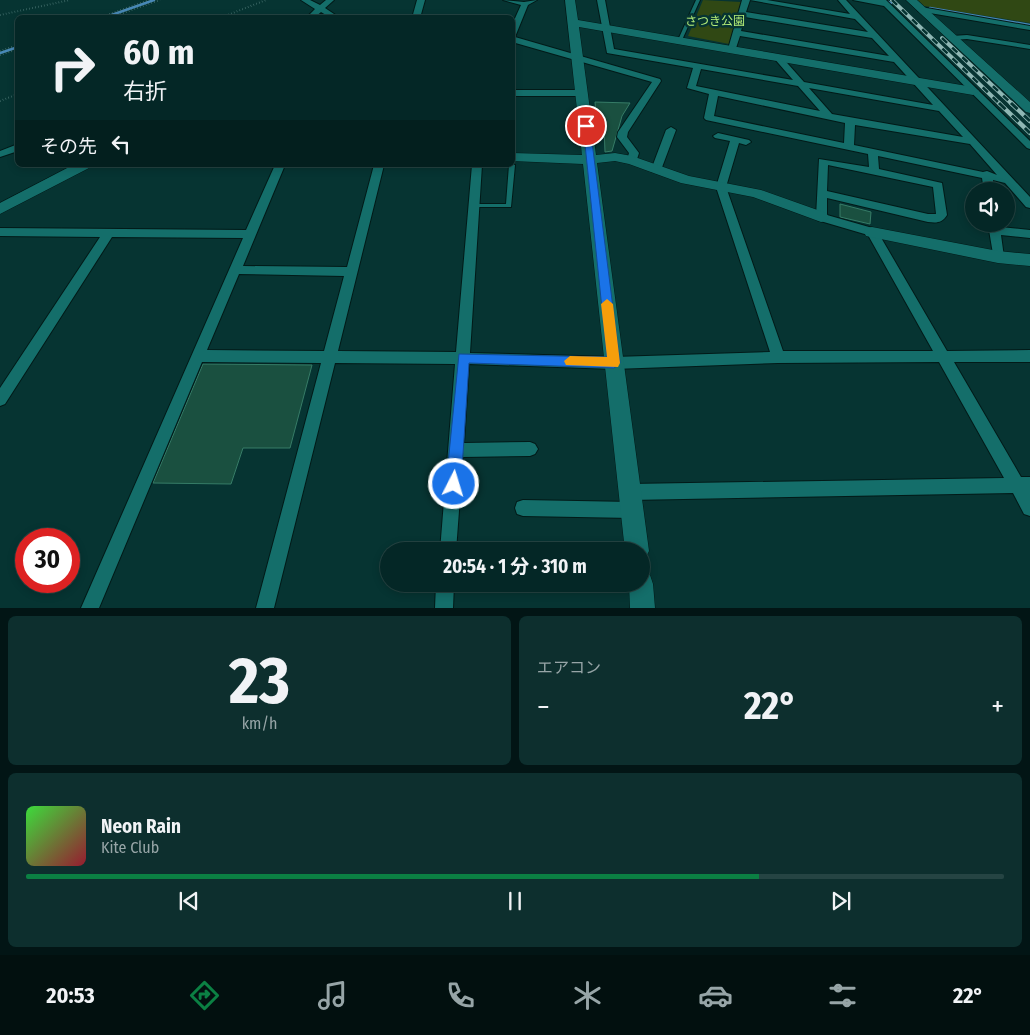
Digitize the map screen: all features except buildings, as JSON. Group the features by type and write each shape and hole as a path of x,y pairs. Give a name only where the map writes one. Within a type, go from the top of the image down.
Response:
{"street":[{"path":"305,0 332,15"},
{"path":"313,15 330,0"},
{"path":"417,15 421,0"},
{"path":"507,0 525,4 533,0"},
{"path":"570,0 636,542"},
{"path":"601,0 610,51 943,109"},
{"path":"732,49 746,0"},
{"path":"754,0 858,17"},
{"path":"842,0 1030,204"},
{"path":"857,0 884,2 1030,146"},
{"path":"911,0 1027,104"},
{"path":"515,30 525,4"},
{"path":"922,10 1029,28 1030,42"},
{"path":"742,14 876,36"},
{"path":"573,24 606,27 973,90"},
{"path":"736,32 898,60"},
{"path":"952,38 967,37 1030,48"},
{"path":"515,39 657,81 623,132 622,137 634,153 632,160"},
{"path":"777,57 829,116"},
{"path":"698,66 690,88 850,121 973,142"},
{"path":"515,93 581,93"},
{"path":"714,93 709,118 849,148 987,174 1007,180"},
{"path":"849,148 850,121"},
{"path":"656,170 671,130"},
{"path":"718,136 740,141 722,187 778,357"},
{"path":"874,153 874,171"},
{"path":"515,157 590,160 615,157 632,160 656,170 722,187 756,193 821,217 872,232 998,257 1030,260"},
{"path":"821,193 928,218 938,219 942,215 938,185 823,161 821,193 821,217"},
{"path":"0,209 80,167"},
{"path":"90,608 279,167"},
{"path":"265,608 378,167"},
{"path":"449,542 477,167"},
{"path":"987,174 988,182"},
{"path":"1015,231 1030,234"},
{"path":"0,232 250,234"},
{"path":"872,232 942,356 1024,485 1030,508"},
{"path":"995,232 998,257"},
{"path":"0,400 108,234"},
{"path":"235,270 352,272"},
{"path":"199,356 463,358 614,363 778,357 1030,356"},
{"path":"456,450 530,449"},
{"path":"630,492 1024,485"},
{"path":"523,508 632,510"},
{"path":"444,608 445,592"},
{"path":"641,592 643,608"}],"lane":[{"path":"680,40 698,0"},
{"path":"475,206 509,206 512,167"}],"path":[{"path":"0,15 70,0"},
{"path":"106,15 149,0"},
{"path":"118,15 160,0"},
{"path":"228,15 266,0"},
{"path":"0,51 15,46"},
{"path":"0,55 15,50"},
{"path":"0,101 15,95"}],"green space":[{"name":"さつき公園","path":"703,0 741,2 729,44 688,36"},
{"path":"918,0 1030,0 1030,23 924,6"}],"waterway":[{"path":"112,15 154,0"},
{"path":"930,8 1030,25"},
{"path":"0,53 15,48"}],"railway":[{"path":"892,0 1001,105"},
{"path":"942,38 1013,105"},
{"path":"999,103 1030,133"},
{"path":"1011,103 1030,121"}],"slow traffic":[{"path":"570,361 614,363 607,304"}],"route":[{"path":"454,484 463,358 614,363 586,126"}]}
